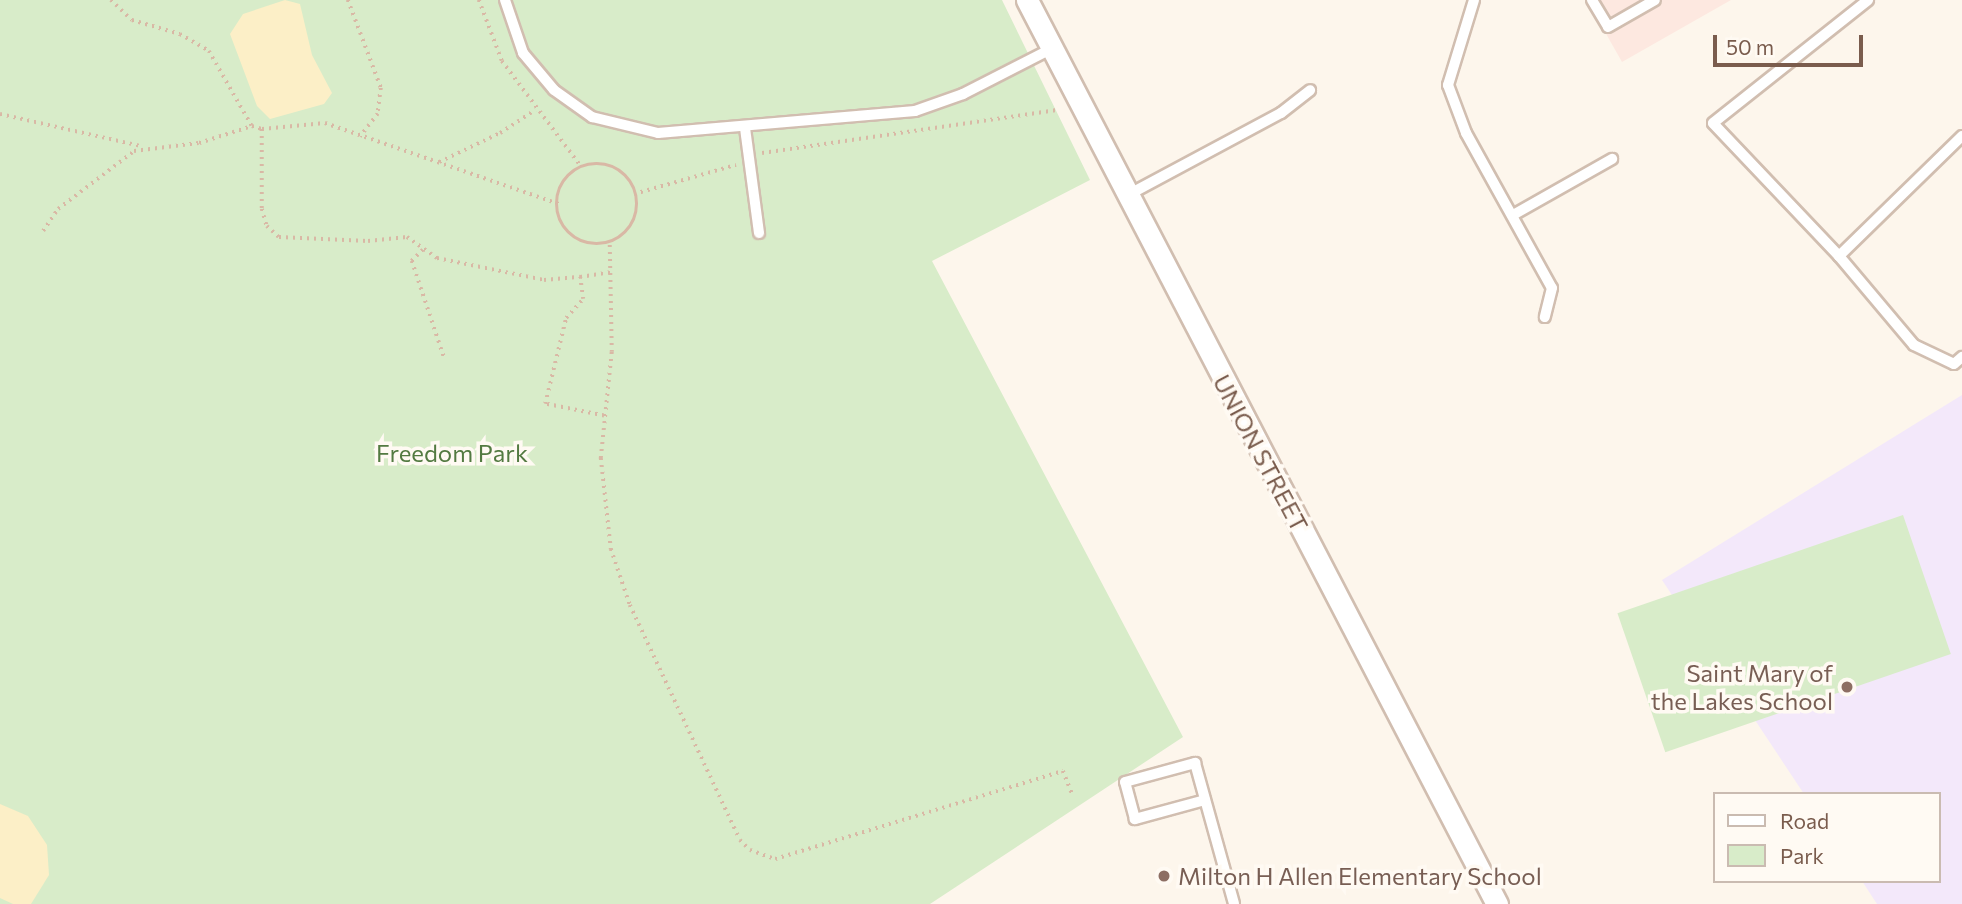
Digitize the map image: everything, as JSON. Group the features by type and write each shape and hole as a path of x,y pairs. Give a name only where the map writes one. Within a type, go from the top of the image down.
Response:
{"street":[{"name":"UNION STREET","path":"1027,0 1126,196 1497,904"}],"lane":[{"path":"505,0 519,43 536,71 592,117 658,133 745,128 915,111 963,94 1051,48"},
{"path":"1474,0 1448,85 1466,133 1552,288 1545,317"},
{"path":"1592,0 1608,27 1655,0"},
{"path":"1868,0 1713,123 1839,256 1914,345 1954,364 1962,357"},
{"path":"1126,196 1281,113 1310,90"},
{"path":"745,128 759,233"},
{"path":"1839,256 1962,136"},
{"path":"1513,215 1612,159"},
{"path":"1206,800 1135,819 1125,782 1195,762 1206,800 1234,904"}],"path":[{"path":"111,0 132,20 180,34 209,51 252,126"},
{"path":"348,0 381,88 378,114 360,136"},
{"path":"479,0 502,61 580,164"},
{"path":"439,162 524,120 536,109"},
{"path":"634,194 729,169 770,149 1056,110"},
{"path":"0,114 144,147 199,143 252,126 262,129 325,123 559,204"},
{"path":"262,129 262,209 273,233 296,240 407,237 437,258 544,280 611,272"},
{"path":"43,231 58,209 144,147"},
{"path":"580,164 610,165 621,172 634,194 628,231 610,245 577,237 568,229 559,204 564,181 580,164"},
{"path":"610,245 612,352 601,458 605,522 620,576 715,793 750,850 775,859 1063,771 1073,796"},
{"path":"423,250 412,261 444,357"},
{"path":"580,277 583,299 566,318 545,404 604,416"}],"shaded area":[{"path":"1587,0 1731,0 1622,62"},
{"name":"Saint Mary of the Lakes School","path":"1962,395 1962,904 1877,904 1863,883 1941,883 1941,792 1803,792 1662,580"}],"green space":[{"name":"Freedom Park","path":"0,0 1002,0 1090,180 932,261 1183,737 930,904 0,904"},
{"path":"1903,515 1951,654 1665,752 1617,613"}],"sand":[{"path":"285,0 300,4 312,55 332,93 324,104 270,119 257,106 230,34 243,14"},
{"path":"0,804 28,816 47,845 49,875 31,904 13,904 0,898"}],"place":[{"name":"Saint Mary of the Lakes School","path":"1847,687"},
{"name":"Milton H Allen Elementary School","path":"1164,876"}]}
